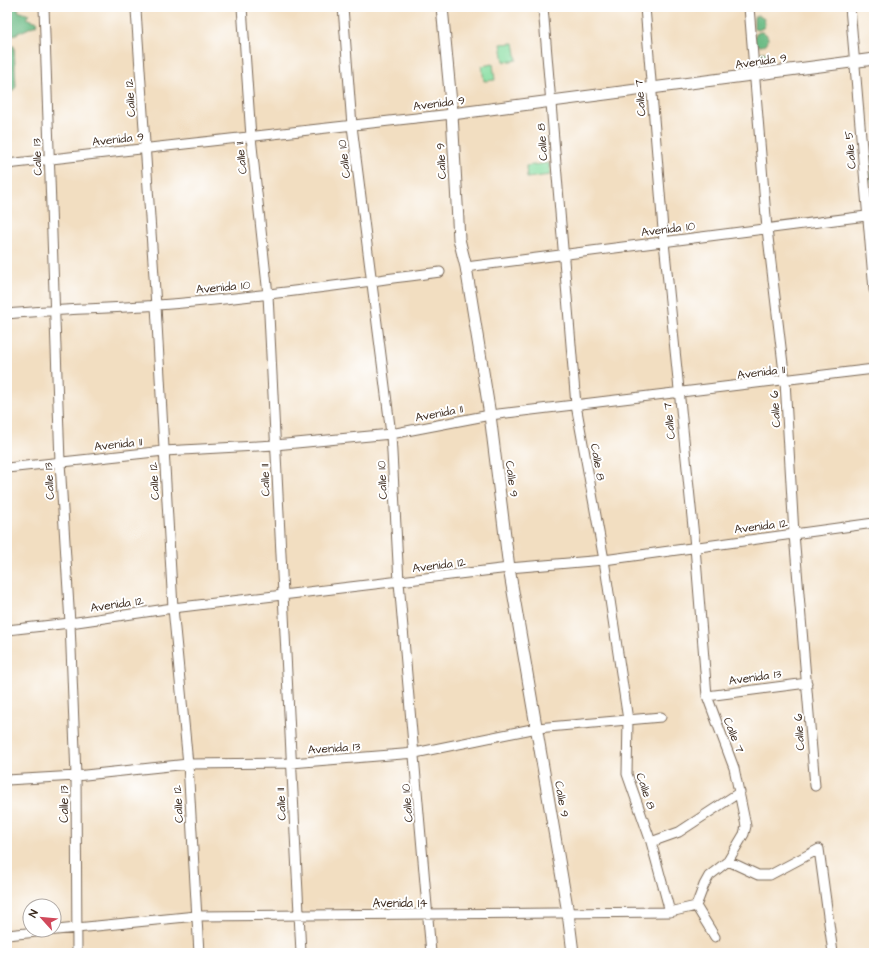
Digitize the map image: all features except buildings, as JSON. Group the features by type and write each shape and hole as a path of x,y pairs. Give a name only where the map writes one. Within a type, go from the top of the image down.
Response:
{"street":[{"name":"Calle 13","path":"44,7 48,160 56,309 60,462 70,623 76,776 78,953"},
{"name":"Calle 12","path":"137,7 173,608 188,764 199,953"},
{"name":"Calle 11","path":"242,7 251,137 268,295 301,953"},
{"name":"Calle 10","path":"343,7 352,126 391,434 400,582 431,953"},
{"name":"Calle 9","path":"442,7 452,114 459,239 466,267 490,415 509,568 568,913 573,953"},
{"name":"Calle 8","path":"543,7 576,405 604,560 628,720 627,774 651,842 670,912"},
{"name":"Calle 7","path":"645,7 664,242 678,393 695,547 707,696 734,768 746,826 744,834 728,861"},
{"name":"Calle 6","path":"749,7 767,229 785,381 794,534 815,786"},
{"name":"Calle 5","path":"850,7 854,61 871,216 874,290"},
{"name":"Avenida 9","path":"7,164 452,114 874,59"},
{"name":"Avenida 10","path":"466,267 871,216"},
{"name":"Avenida 10","path":"7,314 56,309 156,306 268,295 440,272"},
{"name":"Avenida 11","path":"7,468 164,451 275,444 391,434 490,415 785,381 874,369"},
{"name":"Avenida 12","path":"7,630 70,623 173,608 509,568 604,560 874,523"},
{"name":"Avenida 13","path":"707,696 807,683"},
{"name":"Avenida 13","path":"7,780 76,776 188,764 291,763 415,753 537,728 660,717"},
{"path":"651,842 679,832 740,792"},
{"path":"715,937 696,906 709,876 728,861 758,875 770,875 819,849 833,953"},
{"name":"Avenida 14","path":"7,935 196,916 670,912 696,906"}],"green space":[{"path":"7,7 19,7 18,11 29,15 26,18 38,22 36,25 7,38"},
{"path":"758,15 764,19 765,24 763,28 758,30 754,29 754,17"},
{"path":"761,32 766,34 768,39 766,44 761,46 756,44 754,39 756,34"},
{"path":"514,43 517,60 504,62 501,44"},
{"path":"7,46 14,46 16,87 7,97"},
{"path":"763,52 768,54 770,59 768,64 763,66 758,64 756,59 758,54"},
{"path":"493,64 495,80 484,81 482,66"},
{"path":"874,153 874,168 870,167 867,163 868,156"},
{"path":"549,163 550,175 527,178 526,166"},
{"path":"874,169 874,183 869,181 868,174"}]}
